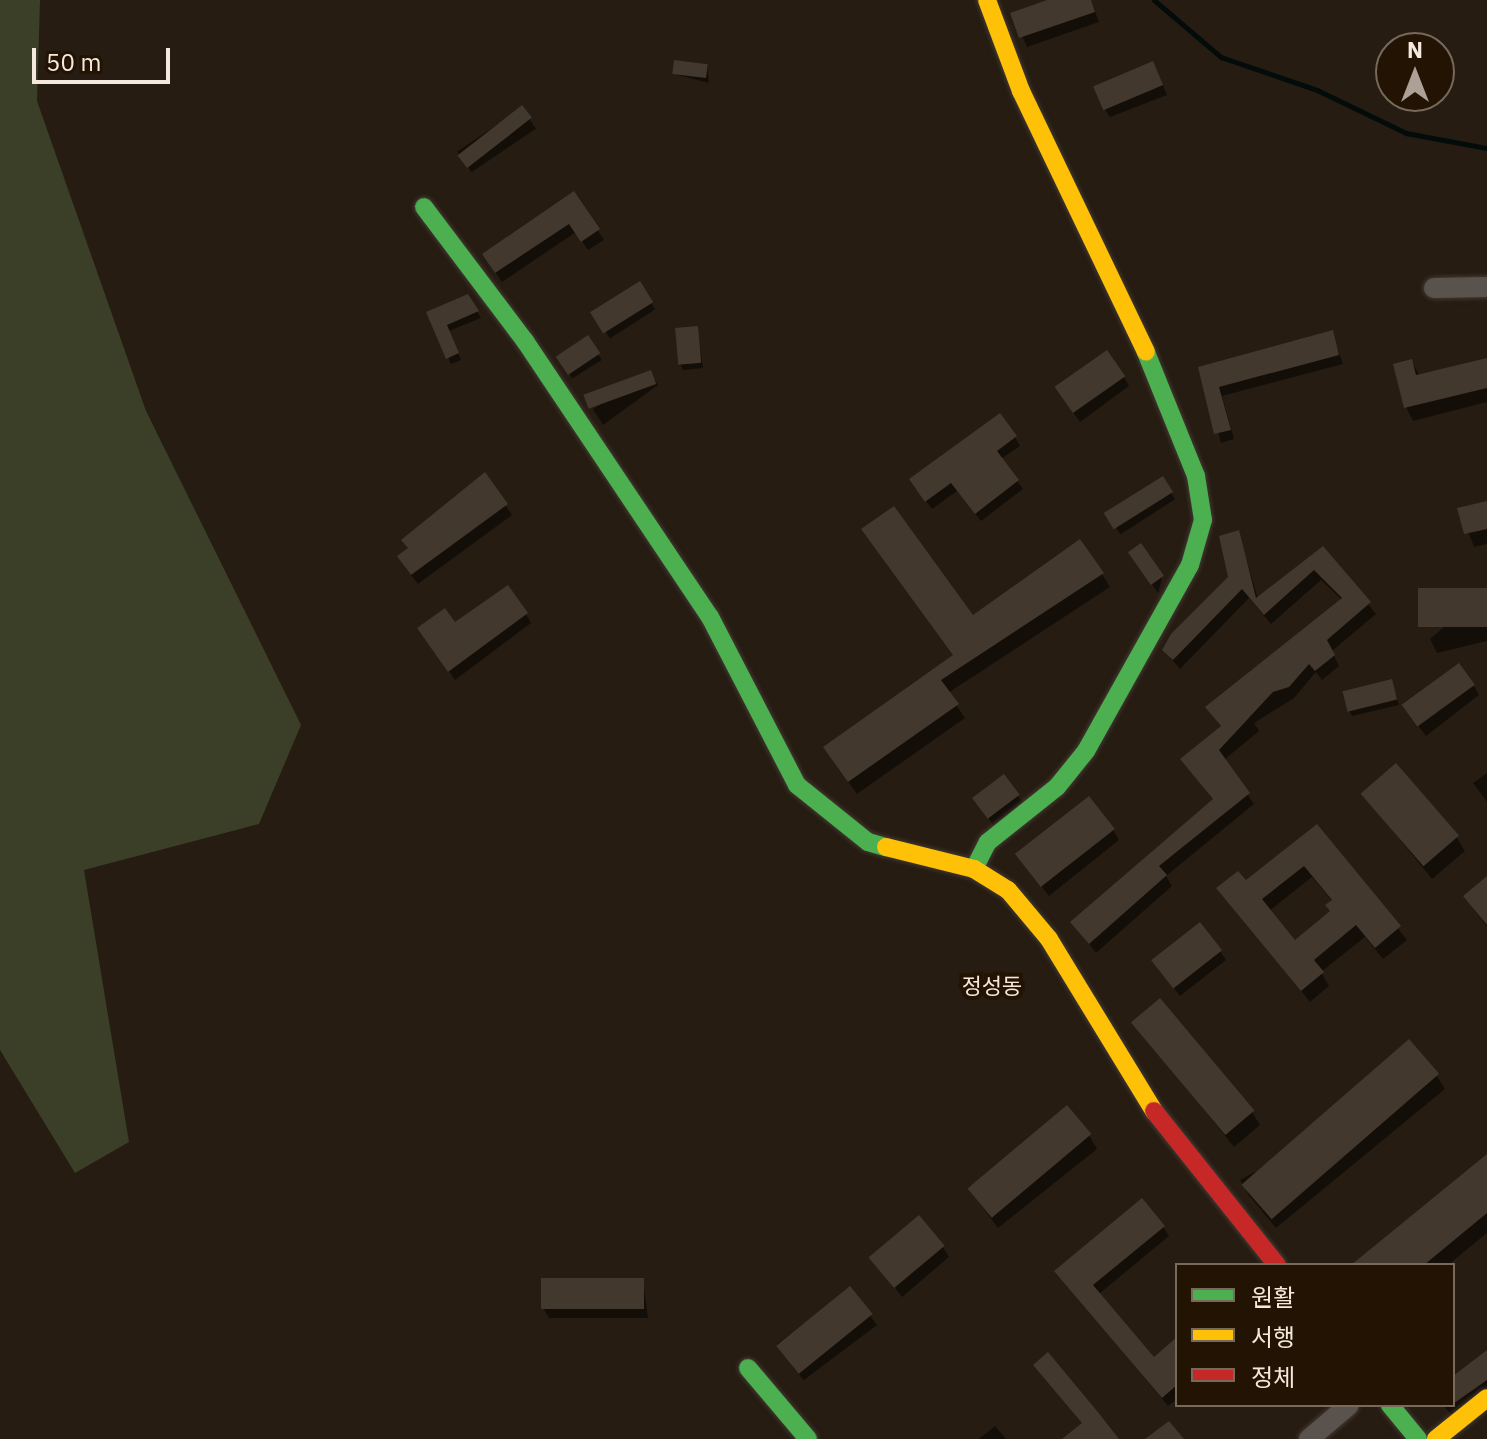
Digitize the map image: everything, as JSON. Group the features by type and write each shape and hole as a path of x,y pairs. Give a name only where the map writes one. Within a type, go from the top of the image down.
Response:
{"street":[{"path":"974,869 988,842 1057,787 1086,751 1190,565 1203,520 1196,476 1166,394 1021,91 987,0"},
{"path":"424,207 525,341 710,617 797,785 868,842 974,869 1008,890 1049,939 1140,1094 1275,1263"},
{"path":"1434,288 1487,287"},
{"path":"748,1368 808,1439"},
{"path":"1436,1439 1487,1398"},
{"path":"1309,1439 1347,1407"},
{"path":"1392,1407 1418,1439"}],"green space":[{"path":"0,0 40,0 37,101 146,411 301,725 259,824 84,870 129,1142 75,1173 0,1050"}],"building":[{"path":"1047,0 1091,0 1095,12 1019,38 1010,13"},
{"path":"674,60 708,64 706,78 672,74"},
{"path":"1153,61 1163,85 1103,110 1093,86"},
{"path":"522,105 532,118 467,168 457,155"},
{"path":"574,191 600,229 581,242 569,224 495,273 482,254"},
{"path":"640,281 653,302 603,333 590,312"},
{"path":"468,294 479,311 447,325 459,353 446,359 426,312"},
{"path":"698,326 701,363 678,365 675,328"},
{"path":"1333,330 1339,355 1219,387 1231,430 1214,434 1198,367"},
{"path":"588,335 600,353 568,375 556,357"},
{"path":"1107,350 1125,376 1073,413 1055,387"},
{"path":"1487,358 1487,388 1404,408 1393,364 1412,359 1416,375"},
{"path":"651,370 656,384 588,409 583,395"},
{"path":"1000,413 1017,436 997,451 1019,480 975,514 951,483 925,502 909,479"},
{"path":"485,472 508,504 411,575 397,556 408,548 401,540"},
{"path":"1163,476 1173,492 1114,529 1104,513"},
{"path":"1487,501 1487,529 1464,534 1457,508"},
{"path":"894,506 973,615 1080,539 1104,573 941,680 959,704 848,782 823,747 953,655 861,529"},
{"path":"1239,530 1256,598 1323,546 1371,602 1327,640 1335,655 1315,671 1309,664 1289,687 1273,692 1219,750 1250,793 1159,866 1167,875 1089,944 1070,922 1213,799 1180,759 1221,726 1205,707 1342,598 1314,570 1264,615 1242,589 1173,660 1162,650 1171,634 1228,577 1219,536"},
{"path":"1141,543 1164,576 1151,585 1128,552"},
{"path":"508,585 528,613 448,672 417,628 445,608 455,622"},
{"path":"1418,588 1487,588 1487,627 1418,627"},
{"path":"1459,663 1475,685 1417,727 1402,705"},
{"path":"1392,679 1397,699 1348,712 1343,691"},
{"path":"1396,763 1459,835 1424,866 1361,794"},
{"path":"1004,774 1020,795 988,819 972,798"},
{"path":"1089,796 1115,829 1041,887 1015,854"},
{"path":"1317,824 1401,926 1375,948 1356,925 1314,960 1324,972 1301,991 1216,888 1238,871 1246,880","holes":["1304,866 1332,900 1325,905 1330,911 1295,940 1262,899"]},
{"path":"1487,876 1487,925 1463,896"},
{"path":"1200,922 1222,950 1173,989 1151,960"},
{"path":"1160,998 1254,1111 1225,1135 1131,1022"},
{"path":"1409,1039 1439,1074 1272,1219 1241,1185"},
{"path":"1067,1105 1091,1134 992,1218 967,1189"},
{"path":"1487,1154 1487,1213 1426,1263 1353,1263"},
{"path":"1142,1198 1165,1226 1093,1285 1154,1357 1175,1339 1175,1387 1162,1398 1054,1271"},
{"path":"919,1215 945,1246 894,1288 868,1257"},
{"path":"541,1278 644,1278 644,1309 541,1309"},
{"path":"850,1286 873,1314 799,1374 776,1346"},
{"path":"1487,1350 1487,1380 1455,1403 1455,1374"},
{"path":"1048,1352 1119,1439 1062,1439 1082,1423 1033,1365"},
{"path":"1169,1421 1184,1439 1145,1439"}],"waterway":[{"path":"1154,0 1221,57 1317,90 1406,133 1487,148"}],"traffic: fast":[{"path":"424,207 525,341 710,617 797,785 868,842 886,847"},
{"path":"974,869 988,842 1057,787 1086,751 1190,565 1203,520 1196,476 1146,352"},
{"path":"748,1368 808,1439"},
{"path":"1392,1407 1418,1439"}],"traffic: slow":[{"path":"987,0 1021,91 1146,352"},
{"path":"886,847 974,869 1008,890 1049,939 1154,1111"},
{"path":"1436,1439 1487,1398"}],"traffic: jam":[{"path":"1154,1111 1275,1263"}],"district":[{"name":"정성동","path":"992,986"}]}
